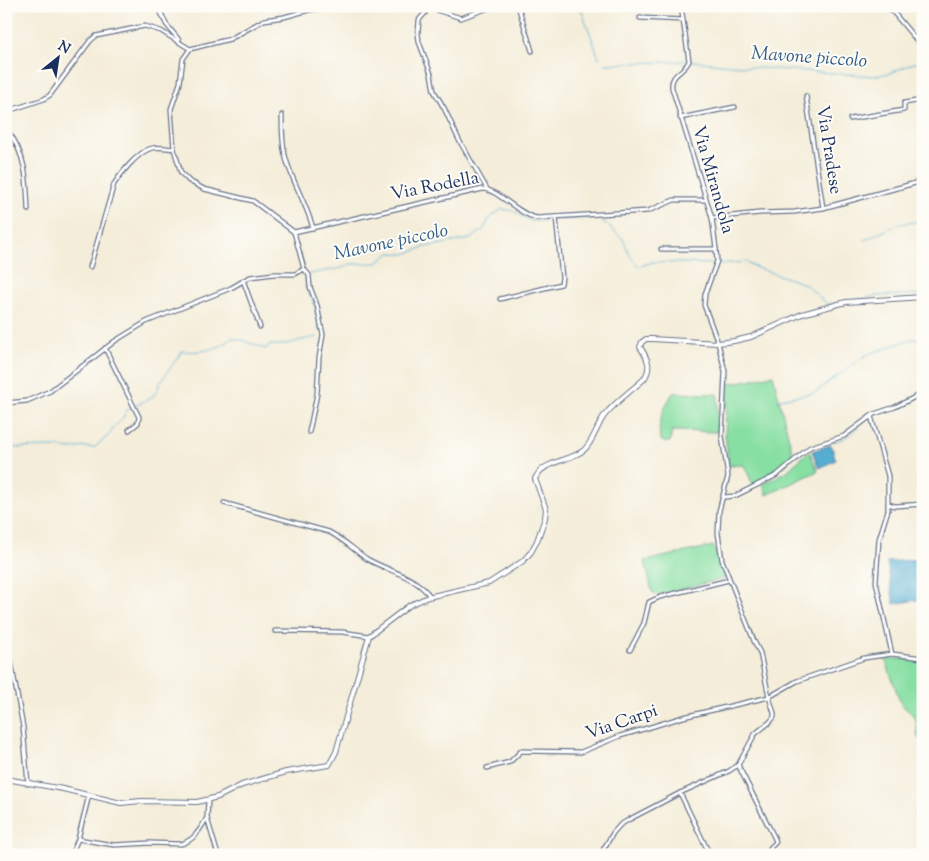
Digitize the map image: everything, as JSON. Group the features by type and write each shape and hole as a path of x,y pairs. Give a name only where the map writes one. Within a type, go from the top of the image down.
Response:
{"street":[{"path":"158,6 170,30 182,44"},
{"path":"309,432 317,394 319,358 323,335 317,306 310,287 309,275 304,269 294,232 253,201 210,191 189,181 179,170 174,149 171,109 172,102 179,88 183,59 190,49 230,39 264,20 318,8 340,6"},
{"path":"487,189 434,91 431,74 419,42 418,33 419,20 430,7 461,18 494,6"},
{"path":"518,6 532,51"},
{"name":"Via Mirandola","path":"681,6 690,61 673,77 671,82 680,118 712,218 717,261 705,294 704,305 718,343"},
{"path":"888,6 923,48"},
{"path":"640,18 683,20"},
{"path":"28,210 25,167 19,148 7,131 11,110 44,99 54,91 92,38 144,26 167,34 190,49"},
{"path":"167,34 170,30"},
{"name":"Via Pradese","path":"806,96 823,208"},
{"path":"850,119 904,110 904,103 923,100"},
{"name":"Via Mirandola","path":"680,118 734,107"},
{"path":"282,115 285,155 313,228"},
{"path":"90,267 114,184 118,178 142,154 150,149 162,147 174,149"},
{"name":"Via Pradese","path":"712,218 823,208 923,180"},
{"name":"Via Rodella","path":"294,232 487,189 531,217 648,210 674,200 705,200"},
{"path":"500,299 561,284 556,217"},
{"name":"Via Mirandola","path":"661,249 716,248"},
{"path":"6,402 27,401 50,391 106,348 146,322 231,288 243,280 255,276 296,274 304,269"},
{"path":"243,280 260,328"},
{"path":"6,779 62,789 121,803 140,801 197,802 208,800 242,785 286,772 329,765 336,752 369,636 410,605 430,596 489,584 512,569 531,552 537,541 546,509 535,479 537,473 544,467 585,449 606,414 644,380 649,372 649,366 648,359 640,347 642,342 652,339 718,343 734,342 751,337 802,314 846,302 923,297"},
{"path":"600,855 620,825 738,765 755,734 774,717 760,652 722,560 718,533 719,511 728,476 722,436 725,371 718,343"},
{"path":"106,348 139,417 138,423 129,430"},
{"path":"724,497 735,496 777,475 810,447 844,436 871,416 895,407 923,392"},
{"path":"871,416 888,476 888,510 877,552 876,582 892,654"},
{"path":"224,503 329,532 341,538 366,558 422,586 430,596"},
{"path":"888,504 895,506 923,504"},
{"path":"630,650 644,623 649,602 660,597 729,580"},
{"path":"6,612 9,621 10,656 23,727 28,784"},
{"path":"275,631 342,632 369,636"},
{"name":"Via Carpi","path":"487,768 510,762 521,752 581,752 620,736 691,715 769,697 797,682 864,658 892,654 923,658"},
{"path":"738,765 775,839 776,842 770,848 773,854"},
{"path":"680,793 710,855"},
{"path":"71,855 78,839 89,795"},
{"path":"208,800 207,818 218,855"},
{"path":"923,808 921,812 923,825"},
{"path":"78,839 114,845 181,844 186,843 195,836 207,818"}],"green space":[{"path":"773,375 793,455 786,465 753,485 744,465 729,466 725,434 728,384"},
{"path":"673,393 718,394 717,432 672,431 670,442 663,442 660,439 659,433 660,421"},
{"path":"809,451 818,471 767,495 763,484 786,472"},
{"path":"713,546 726,578 658,595 652,592 645,561"},
{"path":"885,659 906,659 923,662 923,742 918,738 917,724 913,715 901,704"}],"water":[{"path":"831,445 836,460 819,468 812,451"},
{"path":"921,559 923,568 923,599 894,604 887,562"}],"waterway":[{"name":"Mavone piccolo","path":"580,6 599,58"},
{"name":"Mavone piccolo","path":"606,64 685,61"},
{"name":"Mavone piccolo","path":"692,61 874,76 890,73 914,63 923,64"},
{"name":"Mavone piccolo","path":"310,274 342,268 351,264 377,263 390,253 405,254 425,247 470,239 483,230 490,218 502,209 513,211 531,221 554,220"},
{"name":"Mavone piccolo","path":"558,220 598,217 623,239 630,256 639,267 652,262 714,264"},
{"name":"Mavone piccolo","path":"865,240 899,224 923,221"},
{"name":"Mavone piccolo","path":"720,264 746,262 757,268 805,284 827,304 837,303"},
{"name":"Mavone piccolo","path":"306,274 306,288 314,303 319,330"},
{"name":"Mavone piccolo","path":"852,300 877,296 923,294"},
{"name":"Mavone piccolo","path":"135,406 152,397 182,351 208,350 222,345 232,338 243,340 265,349 270,345 282,345 317,337"},
{"path":"780,399 814,393 866,355 912,339 923,339"},
{"name":"Mavone piccolo","path":"6,448 94,448 110,434 123,418 126,411 131,408"},
{"path":"823,444 843,439 862,425"}]}
